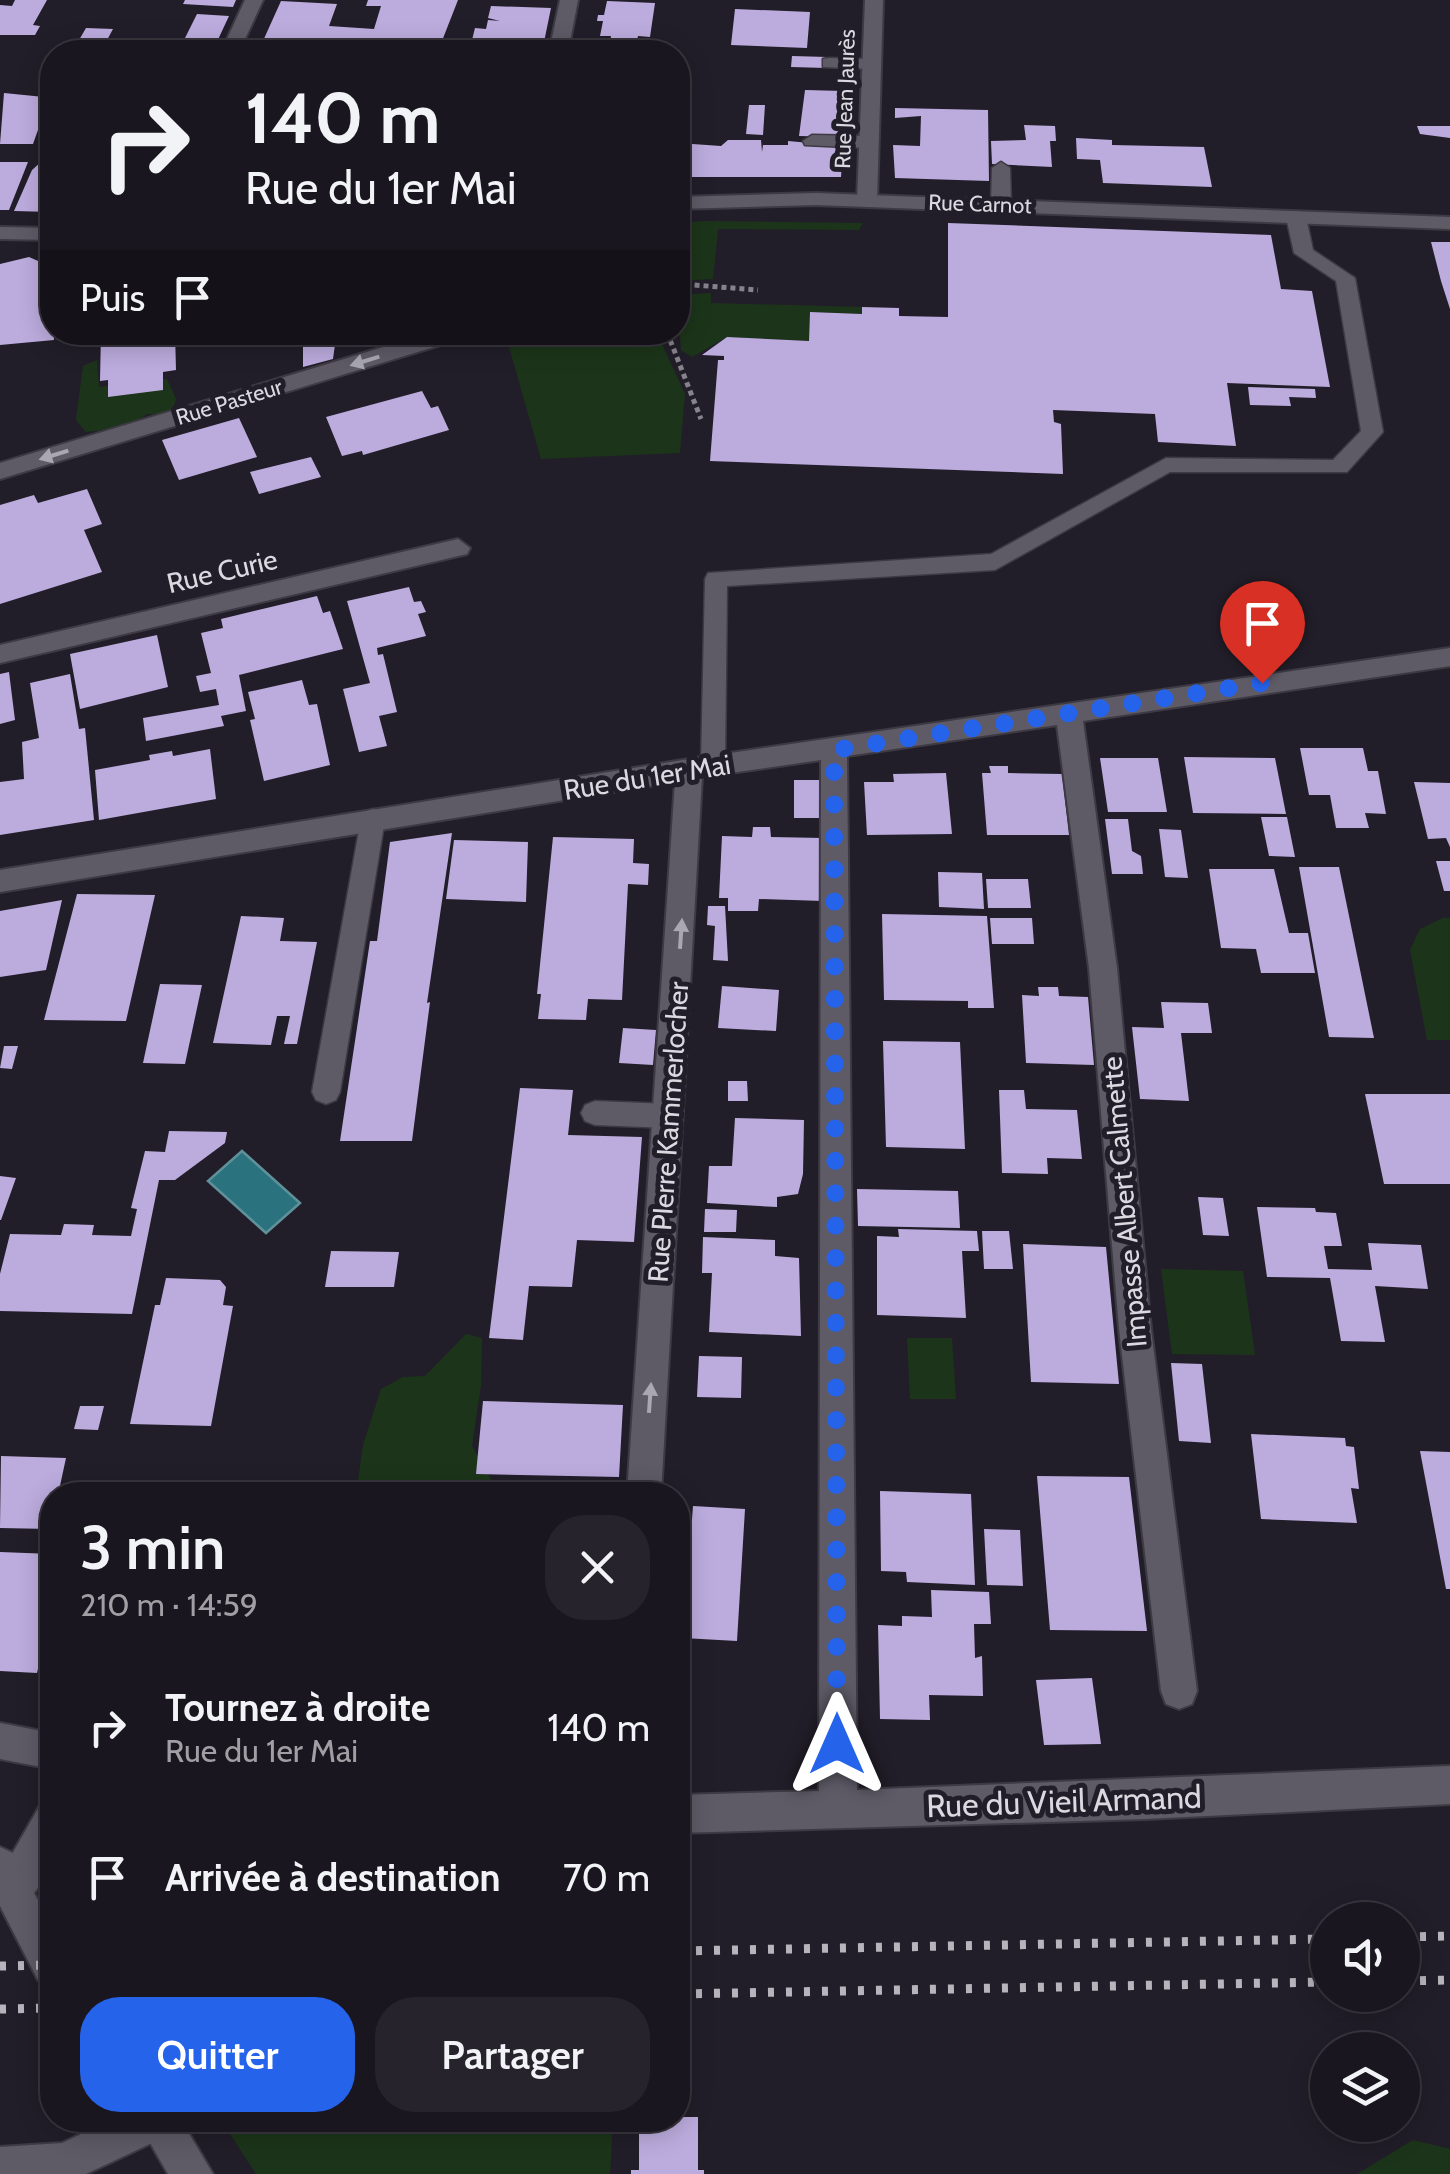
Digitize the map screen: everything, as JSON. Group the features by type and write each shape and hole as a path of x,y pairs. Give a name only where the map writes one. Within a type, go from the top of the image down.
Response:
{"street":[{"path":"236,40 254,0"},
{"path":"561,40 569,0"},
{"name":"Rue Jean Jaurès","path":"867,201 874,0"},
{"name":"Rue Carnot","path":"690,203 1001,204 1450,223"},
{"path":"0,232 40,234"},
{"name":"Rue Pasteur","path":"0,472 415,345"},
{"name":"Rue Curie","path":"0,654 458,548"},
{"name":"Rue du 1er Mai","path":"0,881 701,768 1450,658"},
{"name":"Impasse Albert Calmette","path":"1070,713 1101,950 1135,1329 1180,1691"},
{"path":"834,750 838,1808"},
{"name":"Rue PIerre Kammerlocher","path":"645,1482 669,1116 701,768"},
{"path":"0,1741 40,1747"},
{"name":"Rue du Vieil Armand","path":"690,1814 1146,1800 1450,1785"},
{"path":"40,1835 7,1878 40,1943"},
{"path":"0,2168 64,2164 132,2132"},
{"path":"165,2132 192,2174"}],"lane":[{"path":"829,63 872,64"},
{"path":"812,141 868,142"},
{"path":"1001,168 1001,204"},
{"path":"701,768 710,731 716,579 994,562 1166,464 1339,467 1372,432 1345,278 1304,254 1289,217"},
{"path":"326,1092 373,819"},
{"path":"595,1113 669,1116"}],"path":[{"path":"690,287 758,290"},
{"path":"672,345 701,419"}],"green space":[{"path":"690,222 863,223 859,230 718,229 713,279 690,280"},
{"path":"711,293 711,303 862,307 862,314 810,312 809,341 727,337 692,357 681,350 681,345 690,345 693,294"},
{"path":"508,345 663,345 685,394 680,453 541,459"},
{"path":"97,360 99,387 167,379 176,399 173,410 86,432 76,420 83,366"},
{"path":"1450,918 1450,1040 1427,1040 1410,950 1420,929"},
{"path":"1161,1269 1243,1271 1255,1355 1172,1354"},
{"path":"466,1334 482,1338 481,1385 472,1446 493,1482 358,1482 363,1445 381,1389 403,1377 425,1376"},
{"path":"907,1338 952,1338 956,1399 910,1399"},
{"path":"229,2132 612,2132 610,2174 256,2174"},
{"path":"1410,2142 1450,2149 1450,2174 1357,2174"}],"water":[{"path":"242,1151 300,1203 266,1233 208,1181"}],"building":[{"path":"15,0 47,0 33,25 40,26 35,35 0,35 0,5 12,6"},
{"path":"185,0 236,0 233,7 183,4"},
{"path":"368,0 458,0 442,40 263,40 281,1 337,4 329,26 374,29 381,6 366,6"},
{"path":"607,1 655,3 650,37 638,36 637,40 600,36 603,21 597,21 598,15 604,15"},
{"path":"491,6 551,8 544,40 472,40 475,28 486,29 488,20 500,21 488,18"},
{"path":"735,9 810,12 807,48 731,45"},
{"path":"197,14 229,16 218,40 184,40"},
{"path":"86,28 113,29 107,40 79,40"},
{"path":"792,56 827,57 826,68 791,67"},
{"path":"805,90 844,91 843,137 799,136"},
{"path":"4,93 40,97 40,124 33,144 0,144"},
{"path":"749,105 765,105 763,135 746,134"},
{"path":"895,108 988,110 989,181 895,178 893,145 920,146 921,116 895,118"},
{"path":"1024,125 1055,126 1056,141 1050,141 1052,167 992,164 991,141 1026,140"},
{"path":"1417,126 1450,126 1450,138 1420,134"},
{"path":"1076,138 1112,140 1112,145 1204,147 1212,187 1103,183 1100,160 1077,159"},
{"path":"728,140 761,140 762,152 763,145 788,145 788,141 843,146 841,177 690,177 690,144 721,146"},
{"path":"0,162 28,162 9,210 0,210"},
{"path":"40,163 40,212 14,211 32,170"},
{"path":"948,223 1271,235 1281,289 1312,291 1330,387 1227,383 1236,446 1158,442 1155,414 1053,410 1054,422 1061,424 1063,474 710,461 718,360 724,360 724,356 702,355 727,337 809,341 810,312 862,314 862,307 899,308 899,316 948,317"},
{"path":"1431,242 1450,242 1450,309 1441,281"},
{"path":"29,257 40,262 40,341 0,345 0,264"},
{"path":"101,345 175,345 176,370 163,372 163,390 108,397 108,380 100,381"},
{"path":"303,345 335,345 333,359 303,367"},
{"path":"1248,387 1315,389 1316,398 1289,397 1291,406 1250,405"},
{"path":"422,391 431,408 438,406 449,430 363,455 362,451 342,456 326,417"},
{"path":"239,418 257,457 179,480 162,440"},
{"path":"311,457 321,477 259,494 250,472"},
{"path":"87,489 102,524 84,530 102,572 0,604 0,505 34,495 38,503"},
{"path":"409,587 414,602 421,601 426,612 418,614 426,636 377,648 378,655 383,654 397,712 379,716 387,746 359,752 343,689 370,683 347,601"},
{"path":"317,596 323,613 330,611 343,649 239,675 246,711 221,716 224,726 146,741 143,718 219,705 216,689 200,692 196,676 211,673 201,633 223,628 221,619"},
{"path":"157,635 168,687 80,709 70,654"},
{"path":"9,672 15,720 0,724 0,674"},
{"path":"70,674 79,729 85,728 94,820 0,835 0,782 24,779 22,742 39,738 30,683"},
{"path":"302,680 309,705 317,704 330,765 264,781 248,692"},
{"path":"1300,748 1363,748 1368,771 1378,771 1386,814 1365,813 1369,828 1336,828 1330,795 1309,795"},
{"path":"210,749 216,799 99,820 95,770 150,760 149,755 172,751 173,756"},
{"path":"1184,757 1275,758 1286,814 1193,813"},
{"path":"1100,758 1158,758 1167,812 1108,812"},
{"path":"989,766 1008,766 1008,773 1062,774 1069,835 987,835 982,773 991,773"},
{"path":"946,773 952,834 867,835 864,782 894,782 893,774"},
{"path":"794,780 822,780 822,818 794,818"},
{"path":"1414,782 1450,783 1450,847 1446,838 1428,839"},
{"path":"1261,817 1287,817 1295,857 1269,856"},
{"path":"1105,819 1128,819 1132,851 1141,856 1143,874 1112,874"},
{"path":"753,827 770,827 771,837 823,838 823,901 759,899 758,911 728,911 728,898 719,898 722,836 752,837"},
{"path":"1159,829 1181,830 1188,878 1165,877"},
{"path":"452,833 412,1141 340,1141 370,941 377,941 390,842"},
{"path":"553,837 634,839 633,863 649,864 648,885 628,884 622,1000 588,999 586,1020 538,1019 541,994 537,994"},
{"path":"454,840 528,842 526,902 446,899"},
{"path":"1436,861 1450,861 1450,891 1444,891"},
{"path":"1299,867 1339,867 1374,1038 1329,1037"},
{"path":"1209,869 1274,869 1289,933 1308,933 1315,973 1261,973 1256,949 1221,948"},
{"path":"938,872 982,873 984,909 939,907"},
{"path":"986,879 1028,879 1031,908 988,908"},
{"path":"77,894 155,895 126,1021 44,1020"},
{"path":"62,900 46,970 0,977 0,911"},
{"path":"708,906 725,906 728,961 713,960 715,926 707,925"},
{"path":"882,914 987,916 994,1008 968,1008 968,1001 884,1000"},
{"path":"241,916 284,918 280,941 317,942 297,1044 284,1044 290,1016 277,1016 271,1045 213,1043"},
{"path":"990,918 1032,918 1034,944 992,944"},
{"path":"160,984 202,985 185,1064 143,1063"},
{"path":"722,986 779,990 776,1031 718,1028"},
{"path":"1038,987 1058,987 1059,996 1088,997 1094,1065 1026,1063 1022,995 1039,996"},
{"path":"1161,1002 1208,1003 1212,1033 1181,1033 1189,1101 1140,1099 1132,1027 1164,1028"},
{"path":"623,1028 656,1030 653,1065 619,1063"},
{"path":"883,1041 960,1042 965,1149 886,1147"},
{"path":"4,1046 18,1046 12,1069 0,1068"},
{"path":"728,1081 747,1081 748,1101 728,1101"},
{"path":"520,1088 573,1090 568,1135 642,1137 634,1242 577,1240 572,1287 529,1286 523,1340 489,1338"},
{"path":"999,1090 1024,1090 1026,1109 1077,1110 1082,1159 1047,1158 1048,1174 1002,1173"},
{"path":"1365,1094 1450,1094 1450,1184 1384,1184"},
{"path":"735,1118 804,1120 803,1174 798,1194 777,1197 777,1207 707,1203 709,1166 732,1166"},
{"path":"169,1131 227,1132 225,1143 175,1180 159,1180 132,1314 0,1311 0,1274 10,1234 61,1235 64,1224 94,1225 92,1235 131,1236 137,1209 131,1208 145,1151 165,1152"},
{"path":"0,1176 16,1178 1,1220 0,1220"},
{"path":"857,1189 958,1191 960,1228 858,1226"},
{"path":"1198,1197 1223,1198 1229,1236 1203,1235"},
{"path":"1257,1207 1315,1208 1316,1212 1336,1213 1342,1246 1324,1246 1328,1269 1372,1270 1368,1243 1421,1245 1428,1289 1375,1286 1385,1342 1341,1341 1330,1278 1267,1277"},
{"path":"705,1209 737,1210 736,1232 704,1232"},
{"path":"898,1229 977,1231 979,1251 962,1251 966,1318 877,1315 877,1236 899,1237"},
{"path":"982,1231 1009,1231 1013,1269 984,1269"},
{"path":"703,1237 775,1240 775,1256 799,1258 801,1336 709,1332 712,1273 702,1273"},
{"path":"1023,1244 1106,1247 1119,1384 1031,1382"},
{"path":"331,1251 399,1252 394,1287 325,1287"},
{"path":"166,1278 220,1280 226,1287 223,1305 233,1306 211,1426 130,1424 155,1305 160,1305"},
{"path":"699,1356 742,1357 741,1398 697,1397"},
{"path":"1171,1363 1202,1364 1211,1443 1179,1441"},
{"path":"483,1401 623,1405 619,1477 476,1474"},
{"path":"80,1406 104,1406 98,1430 74,1429"},
{"path":"1251,1434 1345,1438 1346,1446 1354,1447 1359,1489 1351,1488 1357,1523 1261,1519"},
{"path":"1420,1451 1450,1452 1450,1589 1446,1589"},
{"path":"1,1456 66,1458 61,1482 40,1482 40,1529 0,1528"},
{"path":"1037,1476 1129,1477 1147,1631 1050,1630"},
{"path":"880,1491 971,1494 975,1585 907,1582 906,1572 881,1571"},
{"path":"693,1506 745,1509 737,1641 690,1638"},
{"path":"984,1529 1020,1530 1023,1586 987,1585"},
{"path":"0,1552 40,1554 37,1673 0,1671"},
{"path":"931,1590 989,1592 991,1624 974,1624 975,1658 982,1656 983,1696 929,1695 930,1720 880,1719 878,1625 902,1626 902,1616 932,1617"},
{"path":"1092,1678 1101,1744 1044,1745 1036,1680"},
{"path":"690,2117 698,2117 698,2170 704,2170 704,2174 631,2174 631,2170 639,2170 639,2132 690,2132"}],"railway":[{"path":"1420,1937 1450,1936"},
{"path":"690,1951 1310,1939"},
{"path":"0,1966 40,1965"},
{"path":"1420,1981 1450,1980"},
{"path":"690,1994 1310,1982"},
{"path":"0,2009 40,2008"}],"route":[{"path":"837,1744 834,750 1262,683"}]}
